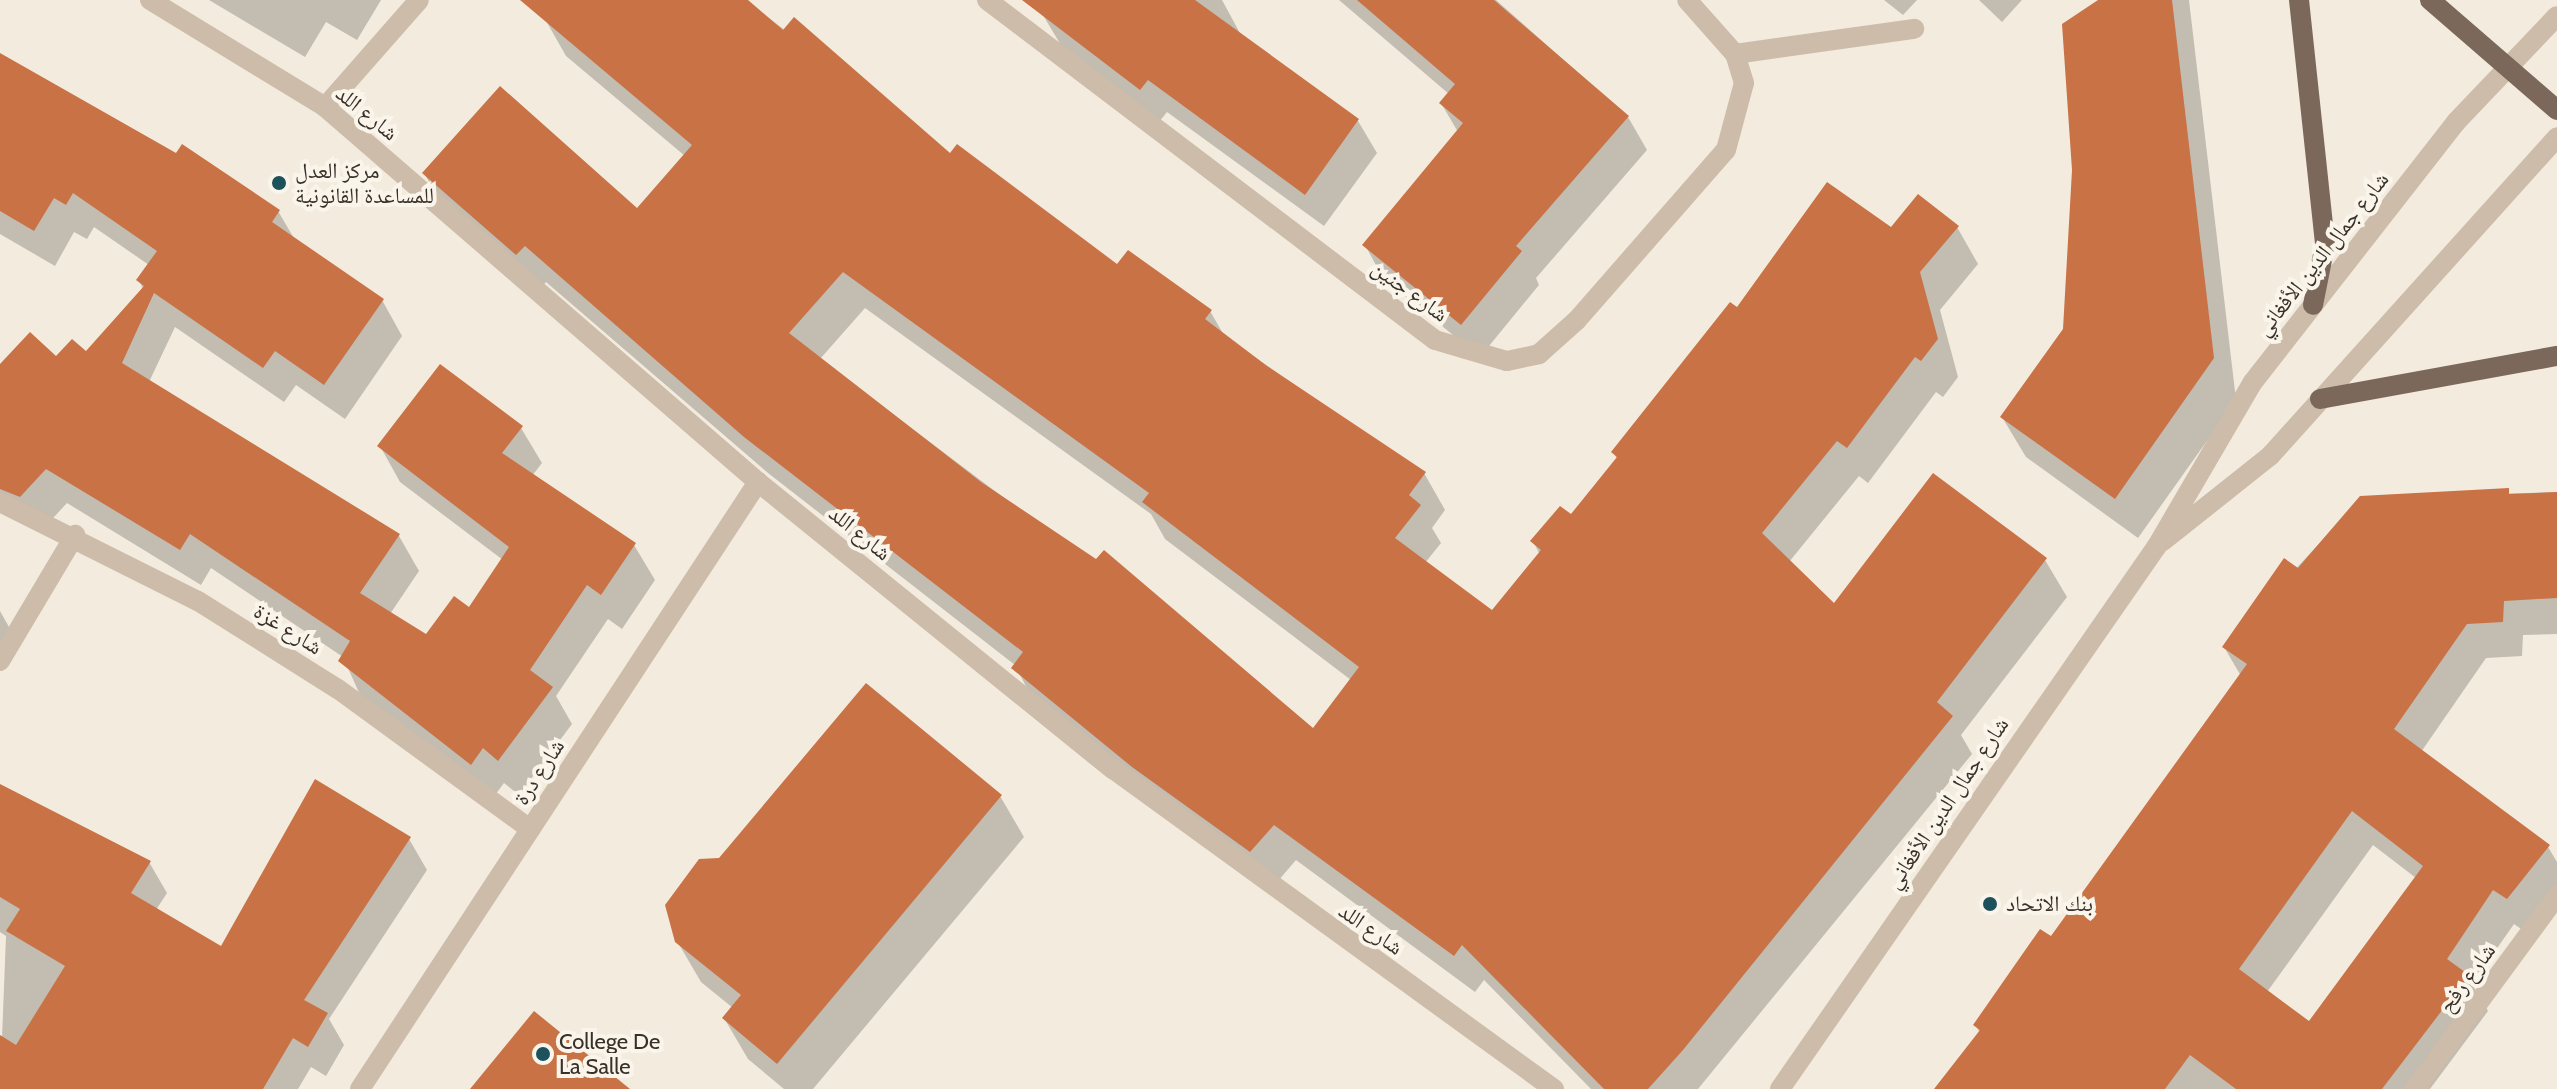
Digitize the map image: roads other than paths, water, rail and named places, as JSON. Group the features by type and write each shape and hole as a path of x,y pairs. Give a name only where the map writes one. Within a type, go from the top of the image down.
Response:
{"main road":[{"path":"2299,0 2325,245 2313,305"},
{"path":"2430,0 2557,110"},
{"path":"2320,399 2557,356"}],"street":[{"name":"شارع اللد","path":"150,0 325,107 758,482 1113,769 1554,1089"},
{"path":"325,107 419,0"},
{"name":"شارع جنين","path":"987,0 1435,340 1507,361 1539,354 1577,320 1726,150 1744,83 1735,54"},
{"path":"1687,0 1735,54 1914,29"},
{"name":"شارع جمال الدين الأفغاني","path":"1780,1089 2157,546 2253,382 2456,122 2557,16"},
{"name":"شارع جمال الدين الأفغاني","path":"2157,546 2242,484 2557,137"},
{"name":"شارع درة","path":"360,1089 758,482"},
{"name":"شارع غزة","path":"0,502 75,535 338,689 530,829"},
{"path":"0,661 75,535"},
{"name":"شارع رفح","path":"2415,1089 2557,896"}],"place":[{"name":"مركز العدل للمساعدة القانونية","path":"279,183"},
{"name":"بنك الاتحاد","path":"1990,904"},
{"name":"College De La Salle","path":"543,1054"}]}
